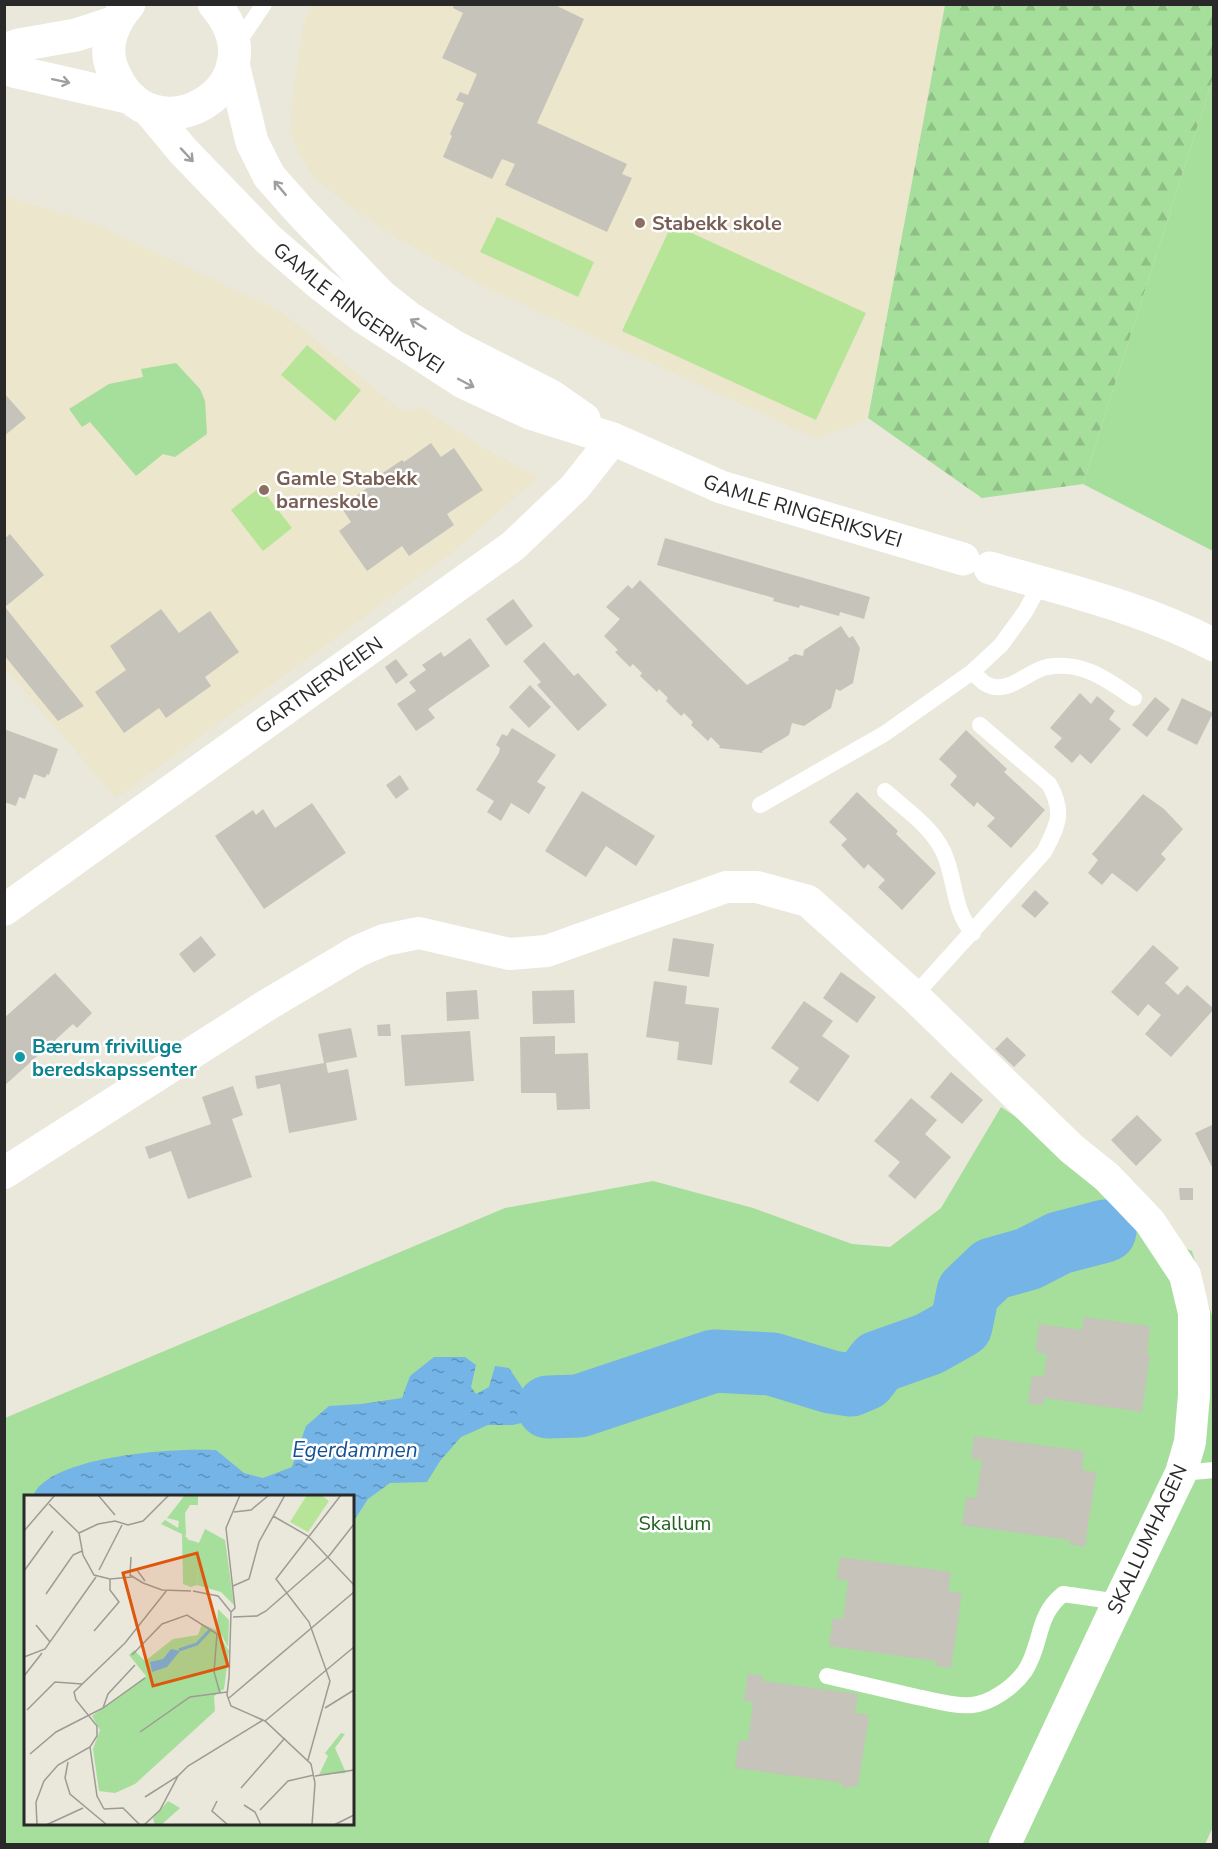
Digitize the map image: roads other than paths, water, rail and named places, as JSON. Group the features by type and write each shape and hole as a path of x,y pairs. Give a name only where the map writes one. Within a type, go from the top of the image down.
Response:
{"main road":[{"name":"GAMLE RINGERIKSVEI","path":"214,4 224,16 231,31 252,141 269,176 300,211 380,295 409,318 455,347 551,396 613,439"},
{"name":"GAMLE RINGERIKSVEI","path":"126,9 109,42 110,63 117,82 268,239 320,284 366,319 463,382 530,413 613,439 721,487 1118,605 1183,629 1214,645"},
{"path":"4,50 19,45 76,35 126,9"},
{"path":"4,67 171,114 192,110 210,100 225,84 234,56"}],"street":[{"name":"GARTNERVEIEN","path":"4,910 513,546 574,487 613,439"},
{"name":"SKALLUMHAGEN","path":"4,1173 267,1005 358,951 384,940 418,933 509,954 547,951 726,887 757,887 808,902 914,996 1072,1149 1107,1177 1150,1222 1185,1275 1194,1313 1193,1407 1190,1442 1181,1473 1005,1845"}],"lane":[{"path":"234,56 264,4"},
{"path":"760,805 884,735 972,672 1001,645 1025,612 1041,583"},
{"path":"972,672 987,685 1000,687 1015,683 1047,667 1076,668 1100,674 1134,698"},
{"path":"914,996 1044,852 1057,827 1059,810 1056,796 1049,784 980,725"},
{"path":"885,790 934,834 950,869 960,913 973,933"},
{"path":"1181,1473 1214,1470"},
{"path":"827,1676 941,1702 972,1705 1005,1693 1025,1671 1038,1640 1045,1614 1052,1603 1063,1594 1119,1602"}],"water":[{"name":"Egerdammen","path":"434,1357 465,1357 476,1365 471,1387 476,1394 489,1387 495,1366 509,1368 525,1392 546,1401 550,1416 513,1425 488,1425 461,1437 440,1461 427,1482 390,1483 368,1499 354,1520 354,1495 34,1495 44,1482 63,1471 88,1463 145,1453 216,1450 244,1473 263,1478 292,1467 306,1426 329,1406 402,1398 410,1376"}],"waterway":[{"path":"548,1407 579,1406 714,1361 772,1364 831,1382 851,1385 865,1379 878,1362 929,1344 961,1326 968,1292 992,1269 1028,1259 1059,1243 1105,1231"}],"place":[{"name":"Stabekk skole","path":"640,223"},
{"name":"Gamle Stabekk barneskole","path":"264,490"},
{"name":"Bærum frivillige beredskapssenter","path":"20,1057"}],"park label":[{"name":"Skallum","path":"675,1523"}]}
